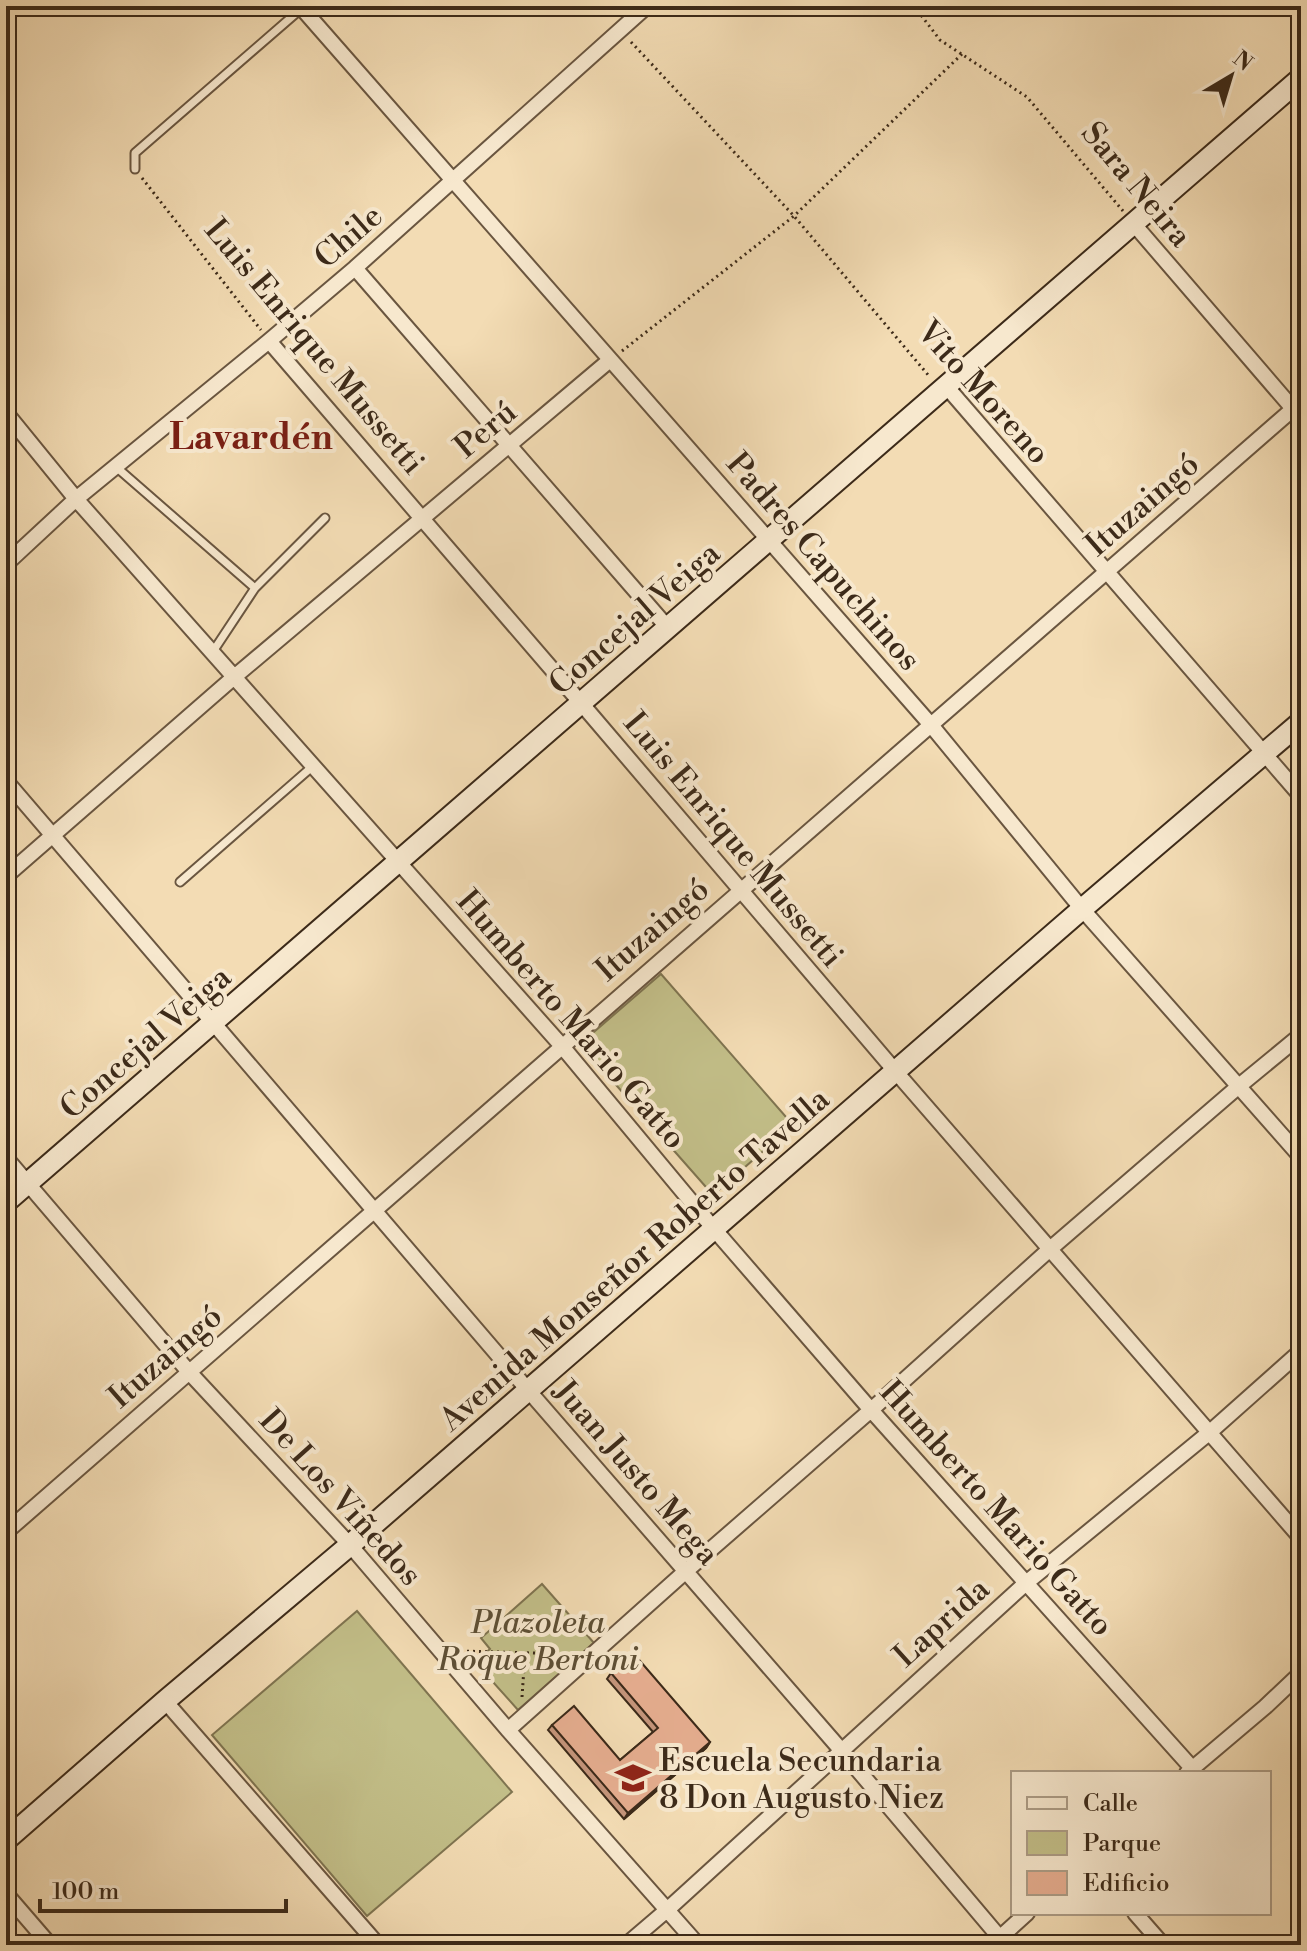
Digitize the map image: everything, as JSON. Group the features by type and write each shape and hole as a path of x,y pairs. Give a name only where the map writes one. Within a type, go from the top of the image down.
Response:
{"street":[{"name":"Chile","path":"6,564 76,499 355,268 647,6"},
{"name":"Padres Capuchinos","path":"301,7 931,725 1082,909 1301,1157"},
{"name":"Concejal Veiga","path":"6,1202 1301,78"},
{"name":"Sara Neira","path":"1133,223 1298,409"},
{"path":"355,268 668,628"},
{"name":"Luis Enrique Mussetti","path":"269,341 896,1072 1301,1538"},
{"name":"Perú","path":"6,876 233,678 610,360"},
{"name":"Vito Moreno","path":"946,386 1301,796"},
{"name":"Ituzaingó","path":"6,1532 561,1045 1298,409"},
{"name":"Humberto Mario Gatto","path":"6,413 76,499 561,1045 714,1229 1190,1771"},
{"name":"Avenida Monseñor Roberto Tavella","path":"6,1840 1301,722"},
{"name":"Juan Justo Mega","path":"6,781 841,1750 999,1942"},
{"path":"514,1726 1050,1249 1301,1035"},
{"name":"De Los Viñedos","path":"6,1158 189,1372 350,1545 440,1650 514,1726 698,1945"},
{"name":"Laprida","path":"626,1945 1026,1583 1210,1432 1301,1351"},
{"path":"1190,1771 1301,1673"},
{"path":"165,1701 378,1945"},
{"path":"6,1894 50,1945"},
{"path":"999,1942 1025,1915"},
{"path":"1137,1915 1163,1945"}],"lane":[{"path":"135,169 135,153 301,7"},
{"path":"115,466 255,588"},
{"path":"212,653 255,588 325,518"},
{"path":"180,882 313,766"}],"path":[{"name":"Sara Neira","path":"914,6 940,40 1027,97 1133,223"},
{"name":"Vito Moreno","path":"620,30 794,216 931,378 946,386"},
{"path":"610,360 794,216 962,54"},
{"name":"Luis Enrique Mussetti","path":"135,169 269,341"},
{"path":"440,1650 593,1655"},
{"path":"514,1726 525,1653"}],"green space":[{"path":"661,974 793,1125 713,1195 580,1044"},
{"name":"Plazoleta Roque Bertoni","path":"542,1584 594,1643 518,1710 475,1662 490,1649 481,1638"},
{"path":"357,1611 512,1792 367,1916 212,1735"}],"building":[{"path":"634,1654 710,1742 628,1813 552,1725 574,1706 620,1760 658,1728 611,1673"}],"place":[{"name":"Escuela Secundaria 8 Don Augusto Niez","path":"633,1778"}],"district":[{"name":"Lavardén","path":"251,436"}]}
